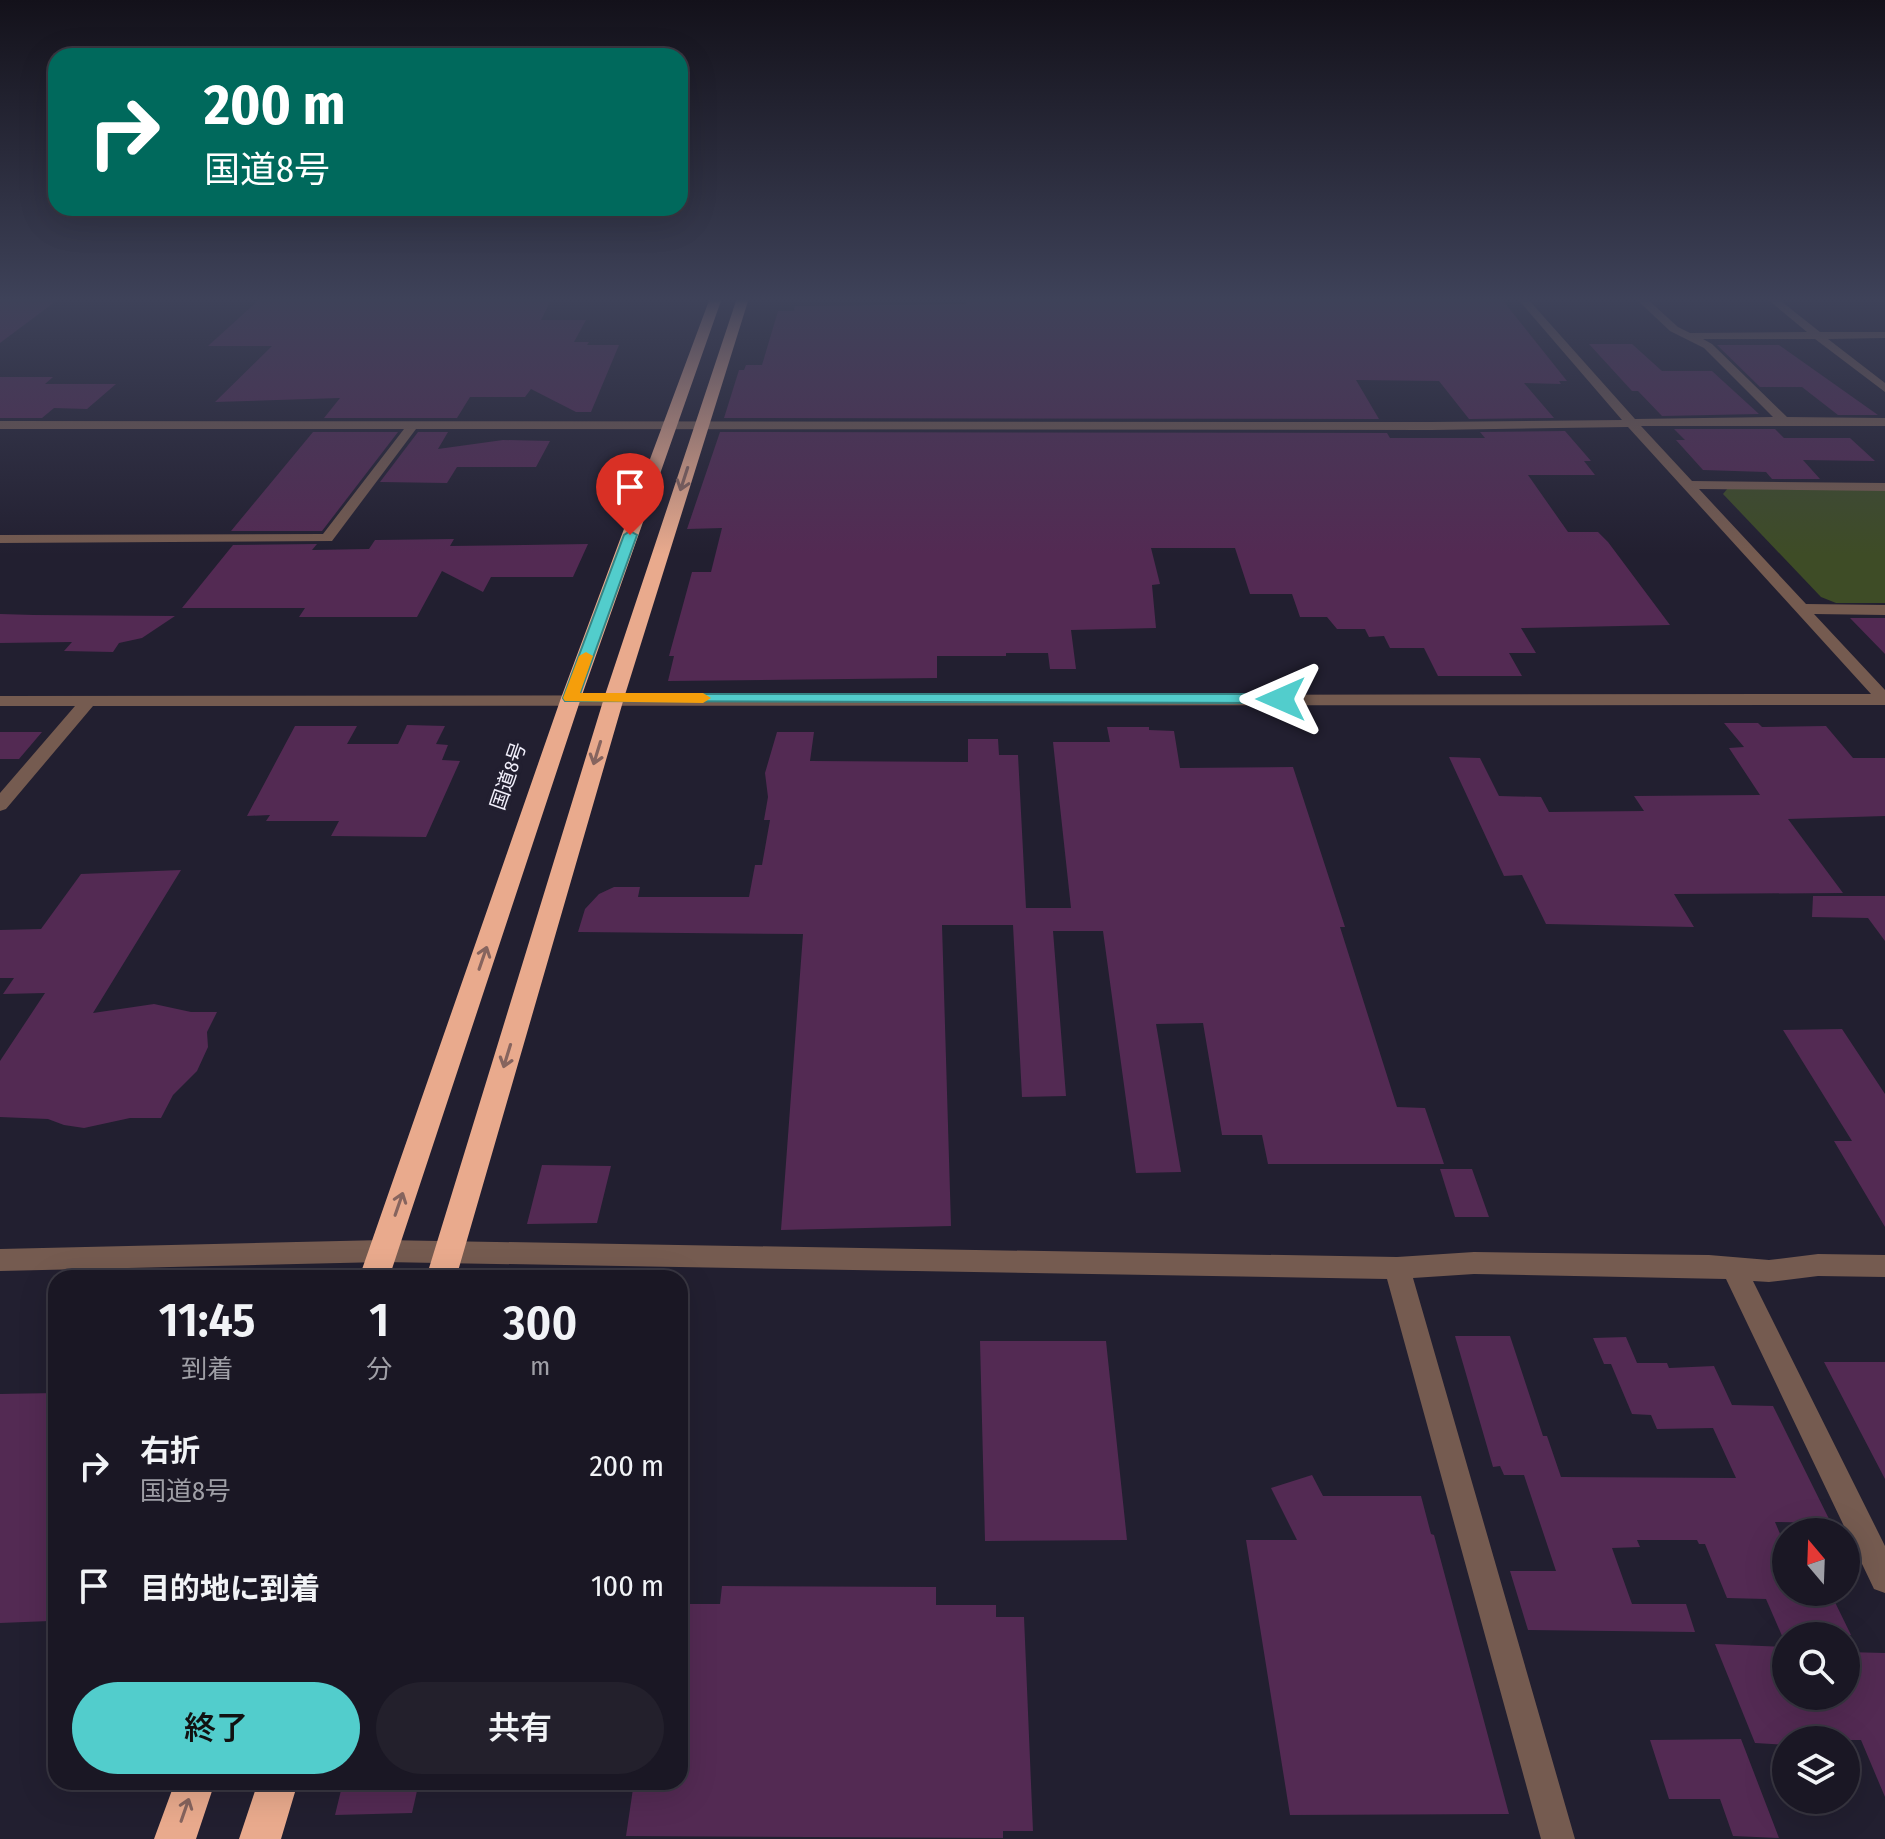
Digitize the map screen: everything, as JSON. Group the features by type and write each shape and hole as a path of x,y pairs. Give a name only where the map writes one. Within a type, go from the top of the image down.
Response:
{"highway":[{"name":"国道8号","path":"377,1270 571,698 685,384"},
{"path":"444,1270 614,698 716,384"},
{"path":"175,1839 192,1790"},
{"path":"260,1839 275,1790"}],"street":[{"path":"1597,384 1885,699"},
{"path":"1746,384 1782,419"},
{"path":"0,425 1633,425 1782,419 1885,422"},
{"path":"0,539 327,538 413,425"},
{"path":"1688,485 1885,487"},
{"path":"1804,609 1885,610"},
{"path":"0,701 1885,699"},
{"path":"0,805 88,701"},
{"path":"0,1260 383,1251 1397,1268 1474,1263 1709,1266 1769,1271 1818,1265 1885,1266"},
{"path":"1397,1268 1558,1839"},
{"path":"1735,1270 1885,1578"}],"green space":[{"path":"1728,488 1885,489 1885,603 1836,603 1821,597 1723,494"}],"building":[{"path":"0,384 116,384 87,409 54,408 42,418 0,418"},
{"path":"234,384 603,384 591,412 576,412 531,389 525,397 470,397 457,418 324,418 340,398 215,402"},
{"path":"735,384 1358,384 1379,419 724,418"},
{"path":"1441,384 1525,384 1554,418 1469,419"},
{"path":"1625,384 1726,384 1759,414 1662,416 1638,391 1632,391"},
{"path":"1757,384 1834,384 1878,415 1838,415 1802,387 1760,387"},
{"path":"1674,429 1775,429 1784,438 1850,438 1875,461 1803,460 1820,479 1772,479 1766,472 1703,470 1676,440 1685,440"},
{"path":"1565,431 1591,461 1584,461 1595,475 1528,475 1568,532 1598,532 1608,542 1670,625 1521,628 1536,653 1509,653 1522,676 1438,676 1424,648 1390,648 1384,636 1369,637 1365,629 1337,629 1327,617 1300,617 1292,594 1250,594 1235,548 1151,548 1160,584 1152,585 1156,628 1071,630 1076,669 1050,669 1048,653 1006,653 1006,656 937,656 937,678 668,681 674,656 669,656 692,572 711,572 722,528 687,529 720,432 1387,433 1390,438 1485,438 1480,432"},
{"path":"313,432 398,432 322,531 231,531"},
{"path":"418,432 448,432 438,449 503,440 550,441 536,467 457,467 447,483 380,482"},
{"path":"454,539 450,546 588,544 573,577 491,577 483,592 442,571 417,617 299,617 305,608 182,608 233,545 317,544 312,550 369,549 375,540"},
{"path":"0,614 175,616 142,638 119,643 113,652 64,651 72,642 0,643"},
{"path":"1850,618 1885,618 1885,654"},
{"path":"1724,723 1758,723 1762,727 1826,726 1853,758 1885,758 1885,816 1788,819 1843,893 1674,894 1694,927 1546,924 1522,875 1504,876 1449,757 1480,758 1499,796 1541,797 1549,812 1644,811 1634,796 1760,795 1729,748 1744,747"},
{"path":"407,725 445,726 436,744 448,745 442,760 460,761 426,837 331,836 339,821 266,821 270,815 247,816 295,726 357,726 347,744 398,744"},
{"path":"1107,727 1149,727 1149,730 1174,731 1180,768 1293,767 1345,927 1340,927 1397,1107 1425,1108 1444,1164 1268,1164 1262,1135 1222,1135 1203,1023 1156,1024 1181,1172 1136,1173 1103,931 1053,931 1066,1096 1022,1097 1013,925 942,925 951,1226 781,1230 803,934 578,932 585,909 599,894 614,887 640,887 638,897 749,897 755,865 762,865 770,820 764,820 768,797 765,773 777,732 814,732 810,761 968,762 968,739 998,739 999,755 1018,755 1026,908 1071,908 1053,742 1110,742"},
{"path":"0,732 42,732 19,759 0,759"},
{"path":"181,870 93,1013 154,1004 191,1012 217,1012 207,1032 208,1047 197,1071 173,1095 161,1118 130,1118 84,1128 48,1119 0,1117 0,1061 45,993 3,994 14,978 0,978 0,930 41,929 81,874"},
{"path":"1813,896 1885,896 1885,941 1868,918 1812,917"},
{"path":"1842,1029 1885,1094 1885,1227 1834,1141 1852,1141 1783,1030"},
{"path":"542,1165 611,1166 597,1223 527,1224"},
{"path":"1440,1169 1472,1169 1489,1217 1455,1217"},
{"path":"1455,1336 1510,1336 1543,1436 1547,1436 1561,1477 1736,1478 1713,1428 1657,1429 1651,1415 1632,1414 1611,1364 1604,1364 1593,1338 1626,1337 1637,1363 1667,1363 1669,1368 1714,1366 1732,1405 1773,1406 1829,1518 1772,1518 1772,1606 1837,1606 1845,1622 1776,1622 1766,1599 1727,1598 1705,1544 1699,1544 1697,1540 1637,1540 1640,1547 1612,1548 1632,1604 1686,1604 1695,1632 1528,1630 1510,1571 1556,1571 1524,1475 1504,1475 1500,1466 1493,1467"},
{"path":"980,1341 1106,1341 1127,1540 985,1541"},
{"path":"1824,1362 1885,1362 1885,1479"},
{"path":"48,1393 48,1621 0,1623 0,1394"},
{"path":"1312,1475 1323,1496 1421,1496 1509,1814 1290,1815 1246,1540 1297,1540 1271,1488"},
{"path":"722,1586 936,1587 936,1605 996,1605 996,1617 1024,1617 1033,1831 1003,1831 1003,1838 626,1836 633,1790 688,1790 688,1604 720,1604"},
{"path":"1715,1644 1772,1646 1772,1710 1860,1710 1860,1652 1885,1653 1885,1797 1860,1740 1860,1726 1772,1726 1772,1744 1755,1743"},
{"path":"1741,1739 1779,1838 1733,1836 1720,1799 1669,1799 1650,1740"},
{"path":"341,1790 417,1790 412,1813 335,1815"}],"slow traffic":[{"path":"586,656 571,698 703,698"}],"route":[{"path":"630,535 571,698 1281,699"}]}
